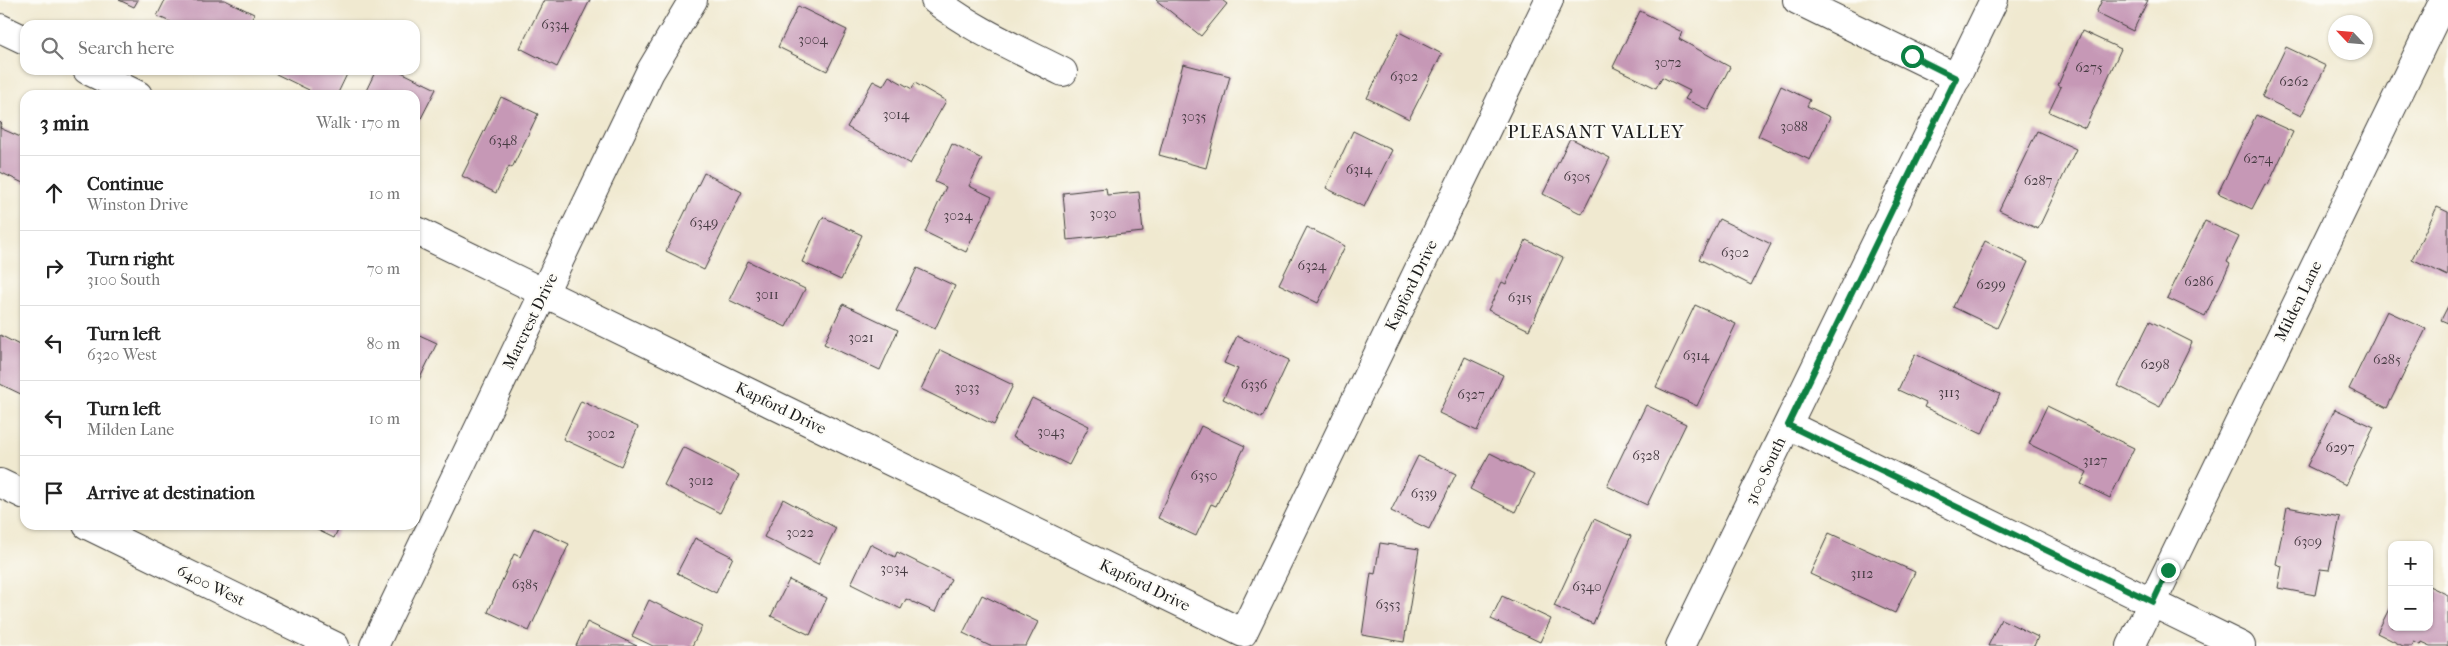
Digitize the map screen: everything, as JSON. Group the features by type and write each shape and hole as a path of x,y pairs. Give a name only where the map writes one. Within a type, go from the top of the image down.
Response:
{"street":[{"name":"Marcrest Drive","path":"374,646 650,72 693,0"},
{"path":"935,0 994,37 1063,72"},
{"name":"Kapford Drive","path":"420,232 1244,633 1549,0"},
{"path":"1797,0 1956,78"},
{"name":"3100 South","path":"1680,646 1994,0"},
{"name":"Milden Lane","path":"2131,646 2444,0"},
{"path":"0,28 20,38"},
{"path":"96,75 128,90"},
{"path":"1788,425 2241,646"},
{"path":"0,483 20,493"},
{"name":"6400 West","path":"97,530 335,646"}],"building":[{"path":"119,0 138,0 134,7"},
{"path":"165,0 225,0 254,14 251,20 166,20 157,16"},
{"path":"544,0 590,0 557,67 520,48"},
{"path":"1156,0 1222,0 1227,4 1201,36"},
{"path":"2102,0 2148,0 2133,31 2096,13"},
{"path":"798,6 847,30 827,71 778,47"},
{"path":"1640,11 1682,32 1679,39 1730,67 1708,110 1685,99 1690,91 1662,77 1656,88 1613,67"},
{"path":"2082,31 2121,49 2085,128 2049,112 2061,87 2058,85"},
{"path":"1399,32 1442,54 1409,119 1367,98"},
{"path":"2286,47 2326,66 2301,116 2262,97"},
{"path":"1183,64 1230,76 1206,168 1159,155"},
{"path":"278,75 347,75 339,90 309,90"},
{"path":"374,75 407,75 436,89 420,120 420,90 366,90"},
{"path":"889,76 912,89 915,83 946,101 910,164 847,127 873,81 883,86"},
{"path":"1781,86 1810,100 1807,106 1830,117 1810,160 1758,136"},
{"path":"501,97 538,114 512,168 509,166 496,193 462,176"},
{"path":"2256,115 2293,132 2268,185 2265,184 2252,209 2218,193"},
{"path":"0,128 20,137 20,182 0,172"},
{"path":"1353,131 1392,150 1364,207 1326,188"},
{"path":"2037,131 2076,149 2038,229 1999,210"},
{"path":"1570,138 1610,158 1582,214 1543,194"},
{"path":"952,144 982,159 969,186 992,197 966,252 925,232 946,187 935,182"},
{"path":"704,173 742,192 704,270 666,251"},
{"path":"1106,188 1107,195 1139,192 1143,232 1067,240 1063,193"},
{"path":"2437,207 2448,212 2448,276 2412,259"},
{"path":"823,217 862,235 841,280 802,262"},
{"path":"1719,219 1771,244 1751,285 1699,259"},
{"path":"2205,221 2239,237 2227,262 2230,264 2205,316 2167,298"},
{"path":"1307,227 1345,246 1318,303 1279,284"},
{"path":"1526,240 1563,258 1529,330 1488,310 1502,282 1506,284"},
{"path":"1985,241 2028,262 1997,328 1953,307"},
{"path":"748,261 805,289 786,327 729,300"},
{"path":"917,268 955,286 935,329 896,311"},
{"path":"843,304 898,330 880,370 824,344"},
{"path":"1695,305 1736,324 1697,406 1656,387"},
{"path":"2448,306 2448,323 2441,320"},
{"path":"2387,311 2426,329 2387,408 2349,389"},
{"path":"2150,321 2192,342 2160,407 2118,386"},
{"path":"0,335 20,345 20,394 0,384"},
{"path":"420,335 437,343 420,378"},
{"path":"1237,336 1289,360 1262,418 1223,399 1238,369 1224,363"},
{"path":"940,350 1013,385 994,425 921,389"},
{"path":"1915,354 2000,394 1982,434 1924,407 1926,403 1898,390"},
{"path":"1465,357 1503,375 1477,431 1439,413"},
{"path":"1032,398 1089,426 1069,465 1012,437"},
{"path":"581,401 638,427 621,466 563,439"},
{"path":"1646,405 1686,424 1647,505 1607,486"},
{"path":"2047,406 2134,448 2110,498 2081,484 2087,472 2029,444"},
{"path":"2335,409 2374,427 2346,485 2307,466"},
{"path":"1201,426 1245,446 1216,506 1211,504 1196,536 1158,518"},
{"path":"683,447 739,475 720,513 664,485"},
{"path":"1490,453 1534,475 1515,512 1470,489"},
{"path":"1418,456 1456,474 1429,529 1391,511"},
{"path":"783,499 836,528 818,564 764,537"},
{"path":"2287,507 2340,517 2329,570 2320,569 2315,595 2278,588 2282,566 2276,564"},
{"path":"1594,519 1631,536 1593,624 1554,606"},
{"path":"534,528 569,544 529,631 488,612 514,554 520,557"},
{"path":"317,530 338,530 334,538"},
{"path":"1829,533 1915,572 1895,613 1810,574"},
{"path":"695,538 733,557 716,593 677,573"},
{"path":"1380,543 1419,549 1404,642 1362,635 1371,573 1375,574"},
{"path":"870,544 895,557 897,552 951,579 935,612 906,599 901,609 851,584"},
{"path":"789,580 827,598 810,635 771,616"},
{"path":"2433,588 2448,595 2448,646 2431,646 2422,642 2421,645 2414,642 2412,646 2403,646 2377,633 2388,611 2388,631 2433,631"},
{"path":"982,595 1038,622 1026,646 990,646 963,633"},
{"path":"1502,596 1551,619 1540,642 1491,619"},
{"path":"649,600 702,626 692,646 653,646 632,636"},
{"path":"2001,619 2038,637 2034,646 1988,646"},
{"path":"587,622 637,646 576,646"}],"district":[{"name":"PLEASANT VALLEY","path":"1596,132"}],"route":[{"path":"1912,56 1956,78 1788,425 2153,602 2168,570"}]}
